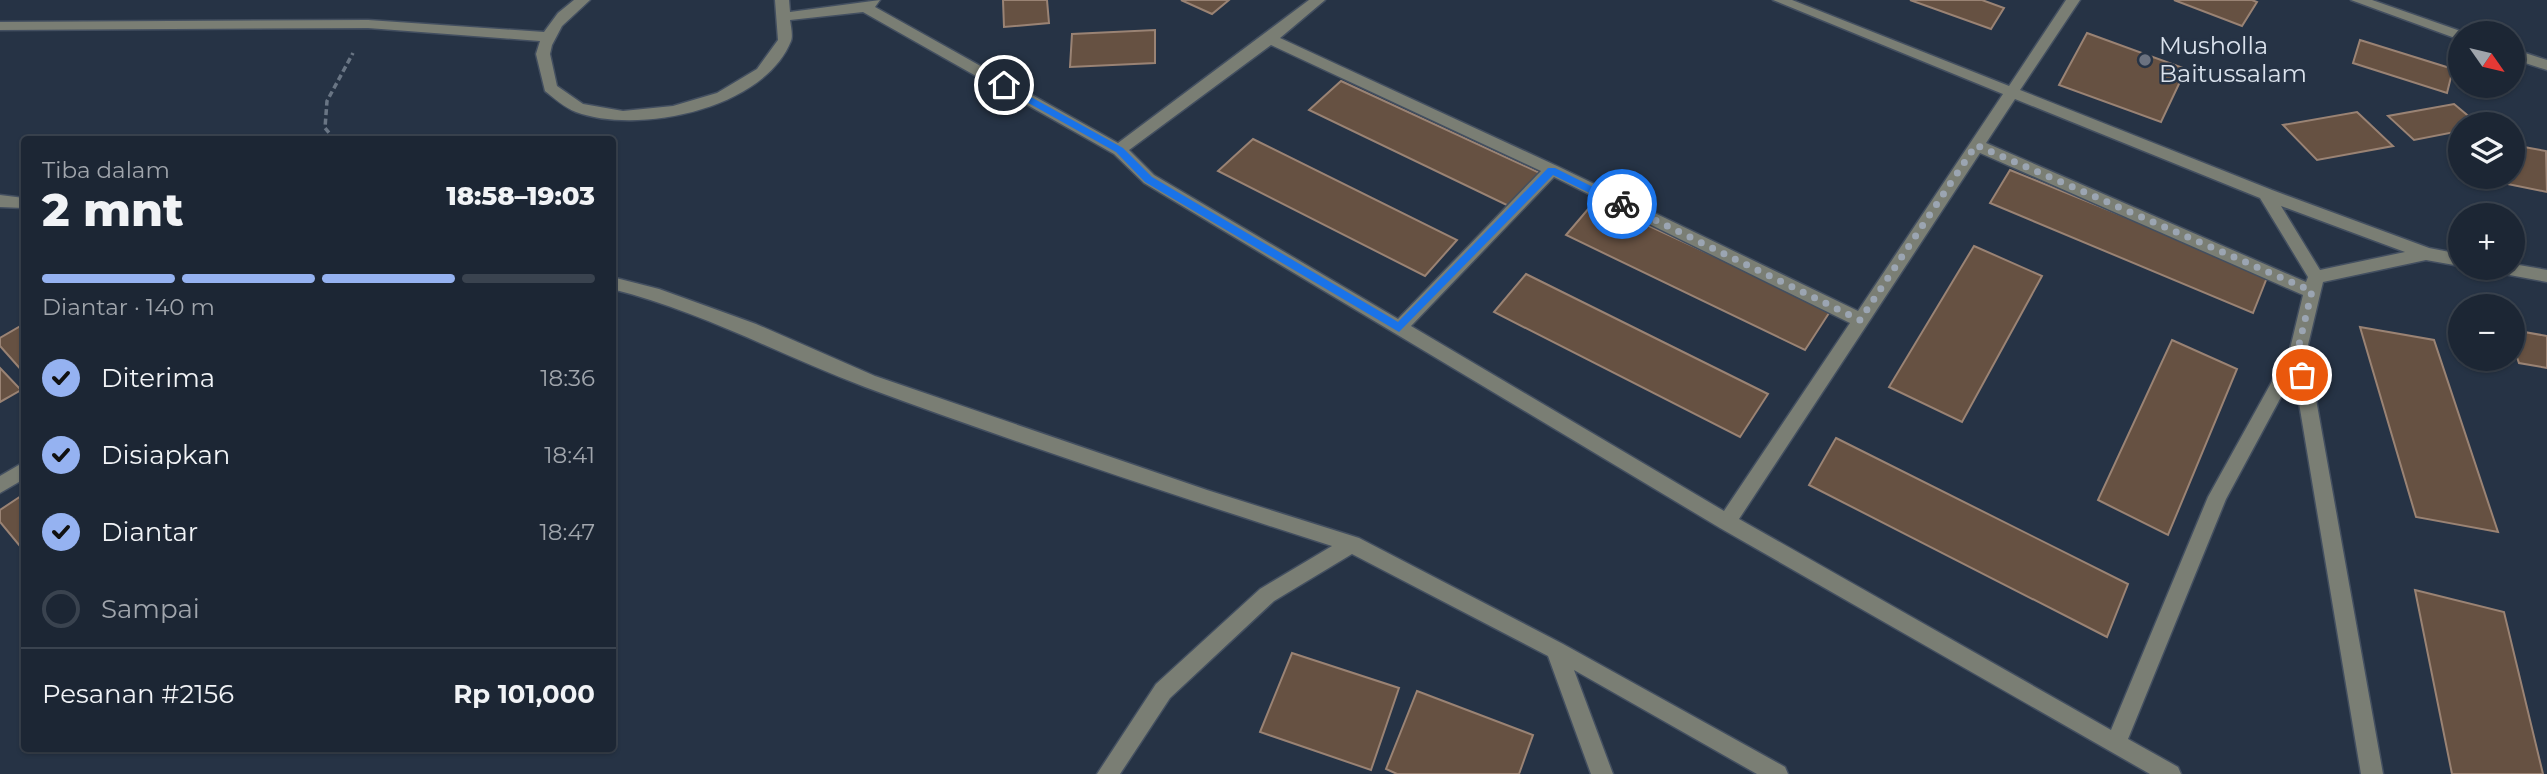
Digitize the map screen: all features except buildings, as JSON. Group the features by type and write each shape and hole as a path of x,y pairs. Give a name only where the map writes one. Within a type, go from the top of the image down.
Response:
{"street":[{"path":"583,0 573,7 546,37 541,67 545,81 565,102 615,117 661,116 693,109 743,86 773,60 784,44 789,16 782,0"},
{"path":"1119,150 1270,39 1318,0"},
{"path":"1780,0 2266,194 2427,254 2448,258"},
{"path":"1727,522 2073,0"},
{"path":"2358,0 2448,31"},
{"path":"789,16 870,3 1119,150 1149,179 1399,328 1727,522 2170,774"},
{"path":"0,26 368,24 546,37"},
{"path":"1270,39 1552,170 1860,320"},
{"path":"2525,58 2547,65"},
{"path":"1976,145 2314,284 2427,254"},
{"path":"1399,328 1552,170"},
{"path":"2116,744 2217,497 2298,349 2314,284 2266,194"},
{"path":"0,201 21,203"},
{"path":"2525,272 2547,276"},
{"path":"616,284 653,293 750,329 869,381 1207,498 1352,544 1556,650 1777,774"},
{"path":"2298,349 2372,774"},
{"path":"0,485 21,472"},
{"path":"1108,774 1163,691 1268,595 1352,544"},
{"path":"1556,650 1602,774"}],"path":[{"path":"332,136 325,128 327,101 368,24"}],"way so far":[{"path":"1622,204 1860,320 1976,145 2312,291 2298,349 2302,375"}],"place":[{"name":"Musholla Baitussalam","path":"2145,60"}],"route":[{"path":"1004,85 1119,150 1130,164 1149,179 1399,328 1552,170 1622,204"}]}
